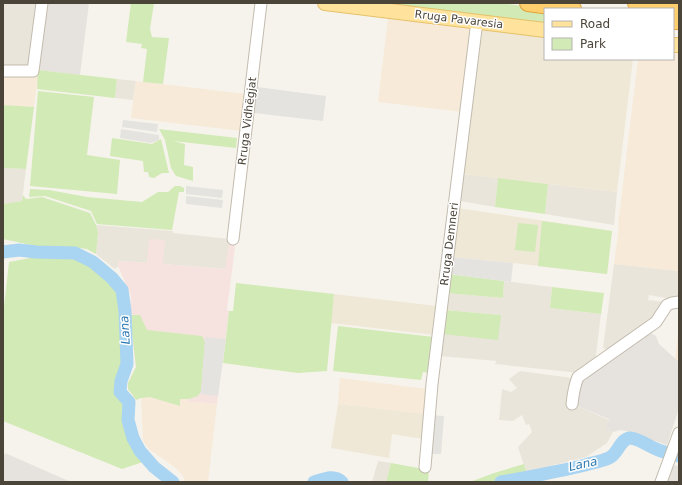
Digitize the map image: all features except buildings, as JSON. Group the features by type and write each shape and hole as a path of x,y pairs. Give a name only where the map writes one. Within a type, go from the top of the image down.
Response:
{"highway":[{"path":"528,3 565,8"},
{"path":"636,3 679,8"}],"main road":[{"name":"Rruga Pavaresia","path":"325,3 544,30"}],"street":[{"path":"3,71 33,71 42,3"},
{"name":"Rruga Vidhëgjat","path":"233,239 261,3"},
{"name":"Rruga Demneri","path":"425,467 432,384 477,21"},
{"path":"572,404 574,388 578,377 656,322 667,305 679,302"},
{"path":"661,482 679,433"}],"shaded area":[{"path":"3,3 39,3 30,66 3,68"},
{"path":"46,3 89,3 80,75 38,70"},
{"path":"388,18 473,27 463,112 378,102"},
{"path":"479,29 544,36 544,60 633,60 617,192 462,174"},
{"path":"674,51 679,52 679,271 614,264 638,60 674,60"},
{"path":"3,74 38,76 34,107 3,105"},
{"path":"117,79 136,81 133,100 115,98"},
{"path":"136,81 246,94 242,131 131,118"},
{"path":"257,87 326,96 323,121 254,113"},
{"path":"123,120 158,124 157,132 122,127"},
{"path":"121,129 159,135 159,140 151,143 120,138"},
{"path":"3,168 26,169 22,201 3,204"},
{"path":"462,174 498,178 495,207 460,201"},
{"path":"548,184 617,192 614,225 545,214"},
{"path":"186,186 223,190 222,198 186,194"},
{"path":"186,196 223,200 222,208 186,204"},
{"path":"457,208 612,231 607,274 451,257"},
{"path":"96,225 173,231 173,233 230,239 226,269 163,264 150,239 147,263 120,261 115,269 96,254 98,232"},
{"path":"149,239 165,240 163,264 225,269 230,239 236,239 227,310 229,311 217,404 195,402 189,403 188,399 180,399 180,406 150,397 136,400 128,389 128,383 136,367 130,315 131,296 118,266 119,261 147,263"},
{"path":"451,257 513,263 511,282 448,274"},
{"path":"614,264 679,271 679,300 649,295 648,300 666,302 652,321 610,351 603,348"},
{"path":"504,281 552,287 550,308 601,314 595,363 579,373 495,364 496,361 440,356 442,334 501,315 444,310 446,293 503,298"},
{"path":"334,294 437,306 434,335 331,323"},
{"path":"679,326 679,362 675,358"},
{"path":"647,331 656,336 659,344 679,362 679,408 667,445 626,431 620,430 613,432 605,429 609,419 577,406 576,403 577,389 585,376"},
{"path":"205,337 226,339 218,396 201,394"},
{"path":"520,371 572,378 568,406 577,406 609,420 605,429 613,432 607,443 586,457 526,472 518,447 532,432 529,424 526,425 522,415 513,421 499,420 502,389 511,392 517,388 509,379"},
{"path":"340,378 427,389 425,414 338,404"},
{"path":"150,397 180,406 180,399 189,399 189,402 217,404 208,482 186,482 176,468 149,449 143,441 141,398"},
{"path":"338,404 425,414 423,439 392,434 389,458 331,448"},
{"path":"432,415 444,416 441,454 428,454"},
{"path":"5,453 71,482 8,482 3,480 3,458"},
{"path":"378,461 391,463 386,482 372,482"},
{"path":"672,465 679,466 679,482 666,482"}],"green space":[{"path":"131,3 154,3 150,29 152,37 169,38 163,84 143,82 147,49 141,48 142,44 126,42"},
{"path":"397,3 500,3 544,10 544,24 396,6"},
{"path":"38,70 117,79 115,98 37,89"},
{"path":"38,91 94,97 87,155 120,160 117,194 30,186"},
{"path":"3,105 34,107 26,169 3,168"},
{"path":"159,129 237,138 236,148 173,141 185,144 184,165 193,167 193,181 176,176 171,168 165,140"},
{"path":"112,138 152,144 161,139 169,173 162,173 154,178 149,177 148,172 144,172 143,161 110,156"},
{"path":"498,178 548,184 545,214 495,207"},
{"path":"175,186 184,188 184,192 179,192 172,230 97,224 91,211 45,196 29,197 30,189 49,190 87,197 142,202 158,192 168,192"},
{"path":"23,195 26,199 42,197 90,213 98,232 96,254 87,249 72,247 55,249 45,248 3,239 3,204 22,201"},
{"path":"542,221 612,231 607,274 538,266"},
{"path":"518,223 538,225 535,252 515,250"},
{"path":"74,257 90,265 114,285 120,293 124,362 117,391 126,403 126,419 130,438 143,462 122,469 3,421 3,316 9,262 30,258"},
{"path":"448,274 504,281 503,298 446,293"},
{"path":"236,283 334,294 327,371 298,373 223,363 229,311 233,311"},
{"path":"552,287 604,293 601,314 550,308"},
{"path":"444,310 501,315 498,340 442,334"},
{"path":"130,315 140,315 147,330 202,336 205,342 201,391 198,396 189,399 180,399 180,406 150,397 136,400 128,389 128,383 136,367"},
{"path":"338,326 434,337 430,373 423,372 421,380 333,371"},
{"path":"391,463 429,470 428,482 386,482"},
{"path":"524,464 526,472 492,482 470,482 494,473"}],"waterway":[{"name":"Lana","path":"3,252 19,250 75,253 93,262 112,278 122,290 125,311 127,364 121,381 120,392 129,402 128,420 133,438 140,451 154,467 173,482"},
{"name":"Lana","path":"501,482 564,470 609,458 624,441 630,438 667,453 679,456"},
{"name":"Lana","path":"314,482 332,478 336,478 342,482"}]}
